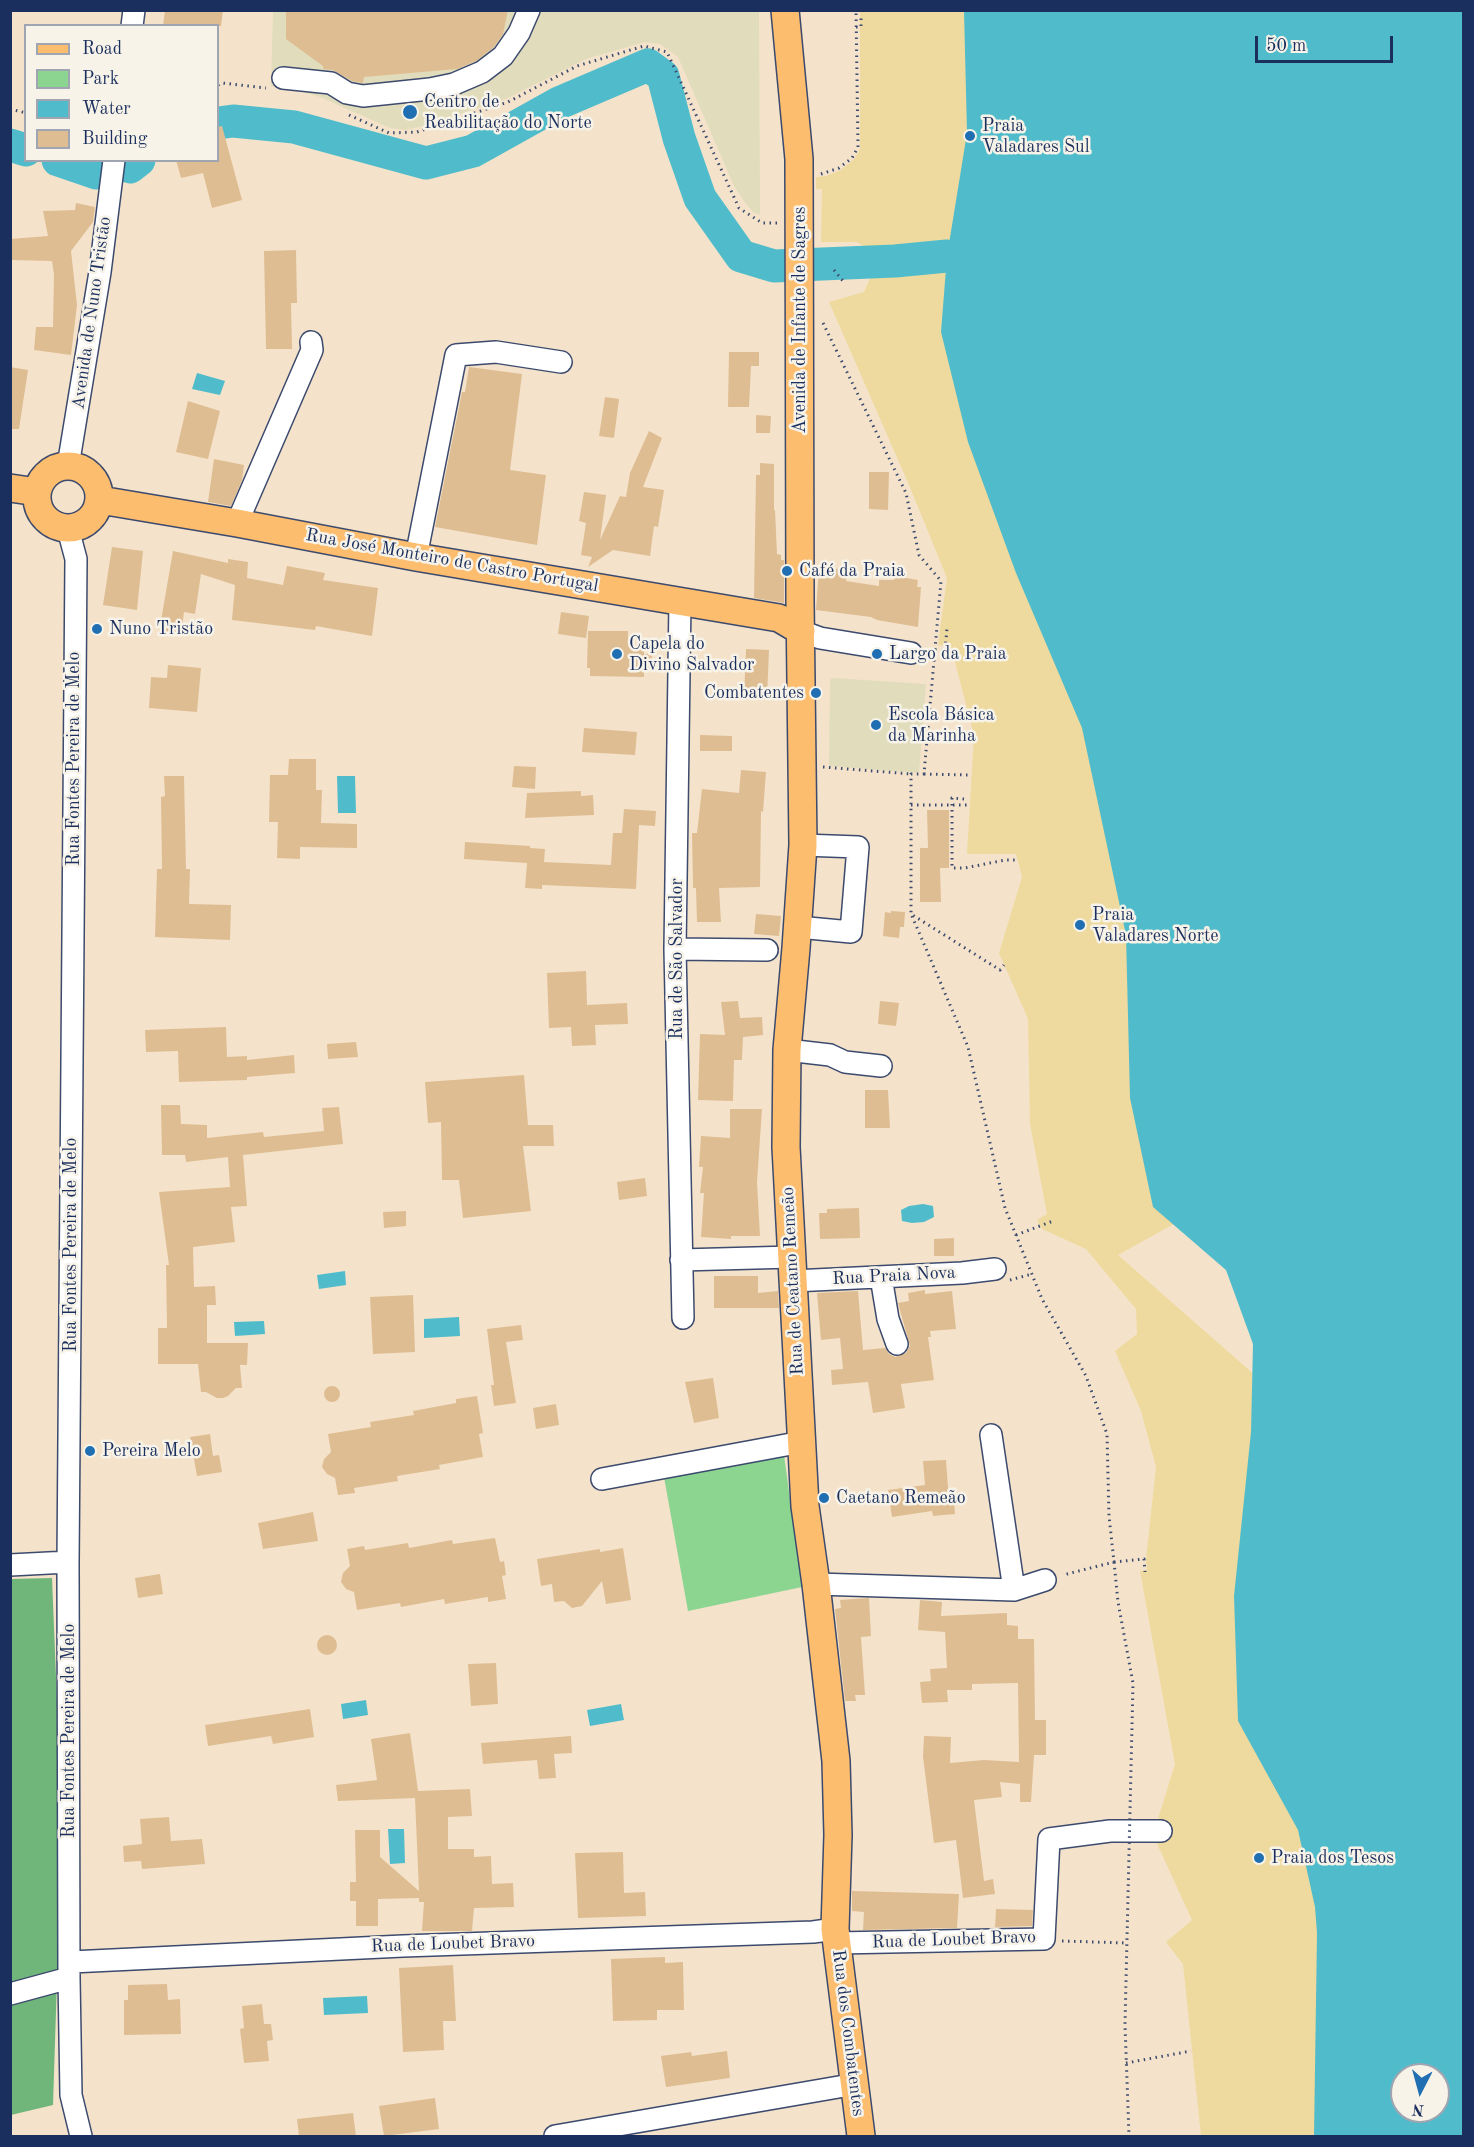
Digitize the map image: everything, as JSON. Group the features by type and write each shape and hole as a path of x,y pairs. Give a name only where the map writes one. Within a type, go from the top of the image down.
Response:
{"main road":[{"name":"Avenida de Infante de Sagres","path":"785,10 799,159 801,631"},
{"path":"68,466 88,472 99,489 100,500 93,517 86,523 68,529 48,522 37,503 37,492 44,476 51,471 68,466"},
{"path":"10,488 37,492"},
{"name":"Rua José Monteiro de Castro Portugal","path":"100,500 416,557 779,618 801,631"},
{"name":"Rua de Ceatano Remeão","path":"801,631 803,845 787,1050 786,1147 805,1506 836,1761 838,1835 836,1936"},
{"name":"Rua dos Combatentes","path":"836,1936 861,2136"}],"street":[{"path":"275,83 331,83 347,93 363,96 430,89 454,84 482,72 502,56 519,33 529,10"},
{"name":"Avenida de Nuno Tristão","path":"68,466 100,272 114,162"},
{"path":"237,523 312,350 311,342"},
{"path":"416,557 456,355 495,352 561,362"},
{"name":"Rua Fontes Pereira de Melo","path":"68,529 76,559 68,1562 71,2095 81,2136"},
{"name":"Rua de São Salvador","path":"680,601 675,949 683,1318"},
{"path":"801,631 820,638 911,653"},
{"path":"798,927 851,932 858,847 803,845"},
{"path":"675,949 767,950"},
{"path":"787,1050 830,1055 845,1062 881,1066"},
{"name":"Rua Praia Nova","path":"681,1260 881,1277 962,1273 999,1275"},
{"path":"881,1277 888,1319 897,1344"},
{"path":"991,1435 1014,1590"},
{"path":"602,1479 802,1442"},
{"path":"10,1565 68,1562"},
{"path":"816,1584 1014,1590 1045,1580"},
{"name":"Rua de Loubet Bravo","path":"10,1994 70,1970 391,1946 813,1932 836,1936 1044,1939 1049,1839 1110,1831 1129,1831"},
{"path":"1129,1831 1161,1831"},
{"path":"555,2136 856,2084"}],"path":[{"path":"815,174 839,168 852,158 858,147 856,10"},
{"path":"856,27 861,27 861,15"},
{"path":"345,113 389,133 417,132 508,102 577,66 644,46 667,52 739,208 762,223 800,237"},
{"path":"219,84 275,83"},
{"path":"834,270 843,280"},
{"path":"935,650 945,651 947,628"},
{"path":"815,766 911,774"},
{"path":"924,774 971,775"},
{"path":"964,799 952,798 952,868 1018,860"},
{"path":"911,805 970,806"},
{"path":"911,914 968,1047 1005,1208 1042,1299 1086,1376 1107,1434 1109,1516 1118,1602 1133,1683 1126,1943 1126,2063 1129,2136"},
{"path":"1016,1235 1053,1221"},
{"path":"999,1275 1032,1274"},
{"path":"1045,1580 1114,1562 1144,1559 1145,1572"},
{"path":"1056,1940 1126,1943"},
{"path":"1126,2063 1191,2051"}],"shaded area":[{"name":"Centro de Reabilitação do Norte","path":"273,11 759,11 760,215 753,212 734,186 678,57 660,44 645,42 586,59 508,98 424,126 405,130 390,128 320,97 293,89 271,86"},
{"name":"Escola Básica da Marinha","path":"832,678 926,684 919,773 829,766 830,680"}],"green space":[{"path":"784,1455 802,1587 688,1611 664,1477"},
{"path":"52,1578 62,1824 53,2105 11,2115 10,1579"}],"sand":[{"path":"860,11 1047,11 1147,812 1228,1194 1118,1255 1290,1406 1394,2063 1390,2063 1390,2123 1400,2123 1398,2136 1201,2136 1183,1964 1166,1942 1192,1920 1153,1835 1175,1764 1140,1571 1147,1570 1146,1559 1156,1467 1141,1411 1115,1351 1137,1334 1136,1309 1086,1249 1042,1229 1037,1220 1047,1214 1030,1124 1028,1019 999,953 1022,877 1016,854 967,854 974,735 951,647 938,645 947,578 829,302 864,292 880,256 857,242 821,242 822,189 816,189 816,177 841,170 854,159 860,149"}],"water":[{"path":"964,11 1463,11 1463,2136 1314,2136 1317,1933 1315,1907 1298,1830 1238,1721 1234,1596 1251,1432 1253,1344 1226,1270 1153,1207 1130,1098 1126,935 1082,728 1016,573 968,442 941,332 947,256 967,133"},
{"path":"197,373 225,381 220,395 192,389"},
{"path":"337,776 355,776 356,813 338,813"},
{"path":"923,1204 933,1206 934,1217 924,1222 902,1221 901,1210"},
{"path":"345,1271 346,1285 319,1289 317,1275"},
{"path":"459,1317 460,1336 424,1338 424,1319"},
{"path":"264,1321 265,1334 235,1336 234,1322"},
{"path":"366,1700 368,1715 343,1719 341,1704"},
{"path":"621,1704 624,1720 590,1726 587,1710"},
{"path":"388,1829 404,1829 405,1863 390,1864"},
{"path":"367,1996 368,2013 324,2015 323,1998"}],"building":[{"path":"165,10 223,10 221,26 219,24 163,24"},
{"path":"286,10 508,10 503,34 494,47 476,61 457,69 364,77 363,83 352,81 333,70 323,69 323,66 286,39"},
{"path":"222,126 242,200 212,208 203,173 181,178 177,162 219,162 219,127"},
{"path":"76,203 95,207 93,222 71,251 77,305 71,355 34,350 36,327 53,327 52,261 10,260 10,239 48,236 43,211 75,210"},
{"path":"296,250 297,303 291,303 292,349 266,349 264,251"},
{"path":"729,352 759,352 759,366 751,366 749,407 728,407"},
{"path":"10,367 28,370 19,429 10,429"},
{"path":"469,367 522,374 510,470 546,475 537,545 435,527"},
{"path":"605,397 619,399 614,438 599,436"},
{"path":"188,401 220,411 208,459 176,452"},
{"path":"756,415 771,416 770,433 756,433"},
{"path":"649,431 662,438 643,487 664,490 658,527 654,526 650,556 613,550 588,567 592,557 581,555 586,523 579,521 584,492 606,495 600,540 620,496 626,497 630,473"},
{"path":"214,459 244,465 242,480 231,506 208,502"},
{"path":"760,463 774,464 777,554 781,555 781,560 784,560 784,603 754,598 756,475 760,475"},
{"path":"869,472 889,472 888,510 869,509"},
{"path":"112,547 143,551 137,610 103,605"},
{"path":"173,551 228,563 228,559 248,562 247,578 283,585 287,566 325,573 323,580 378,588 372,636 316,626 315,630 232,620 235,585 201,574 195,614 184,612 181,635 159,632"},
{"path":"819,567 848,570 846,581 879,586 879,580 894,580 895,576 918,580 917,587 921,587 918,627 871,617 816,610"},
{"path":"561,612 589,616 586,638 558,634"},
{"name":"Capela do Divino Salvador","path":"588,631 628,631 628,646 644,646 644,654 652,654 651,669 644,669 644,677 590,676 590,668 587,668"},
{"path":"746,649 769,650 767,699 744,698"},
{"path":"168,665 201,668 197,712 149,708 151,677 167,678"},
{"path":"584,728 637,732 635,755 582,752"},
{"path":"700,735 732,736 732,751 700,751"},
{"path":"289,759 316,759 316,790 322,790 321,823 357,824 357,848 300,847 300,859 277,858 278,822 269,822 270,775 288,775"},
{"path":"514,766 536,767 535,789 512,787"},
{"path":"741,770 766,772 763,812 761,811 760,887 719,888 721,922 697,922 696,888 693,888 692,833 697,833 702,789 739,793"},
{"path":"164,776 184,776 186,869 190,869 189,904 231,905 230,940 155,937 157,869 162,869 161,797 165,796"},
{"path":"581,791 581,796 593,795 594,815 525,818 527,793"},
{"path":"624,809 656,811 655,826 639,825 636,889 542,885 542,889 525,888 527,863 464,859 465,842 545,849 544,862 611,865 613,833 622,833"},
{"path":"927,810 949,810 949,868 940,868 941,902 920,902 920,848 928,848"},
{"path":"891,911 905,912 904,927 900,927 899,938 883,936 885,912 891,913"},
{"path":"756,914 781,916 779,936 754,934"},
{"path":"586,971 587,1005 627,1003 628,1024 595,1025 596,1045 572,1046 571,1027 549,1028 547,973"},
{"path":"738,1001 740,1018 762,1017 763,1035 743,1037 742,1060 734,1060 733,1101 698,1100 700,1034 725,1035 721,1002"},
{"path":"880,1001 899,1003 896,1026 878,1024"},
{"path":"226,1027 227,1057 247,1056 247,1060 294,1055 295,1073 247,1077 247,1080 179,1082 178,1051 146,1052 145,1030"},
{"path":"356,1042 358,1057 328,1059 327,1044"},
{"path":"524,1075 528,1125 553,1125 554,1146 523,1146 531,1211 463,1218 459,1180 442,1180 441,1122 428,1123 425,1082"},
{"path":"865,1090 888,1090 890,1128 865,1128"},
{"path":"161,1105 180,1105 181,1124 207,1125 207,1138 263,1132 264,1137 324,1131 322,1108 339,1107 343,1144 243,1155 247,1206 231,1207 235,1242 193,1247 194,1287 215,1286 216,1305 207,1305 207,1343 248,1343 247,1365 240,1365 242,1388 236,1388 223,1398 201,1392 198,1364 158,1364 158,1328 167,1328 166,1265 169,1265 159,1192 230,1187 228,1157 186,1162 185,1155 162,1155"},
{"path":"730,1109 762,1109 757,1182 760,1236 731,1236 731,1239 701,1237 704,1193 700,1193 703,1167 699,1167 701,1136 730,1138"},
{"path":"645,1178 647,1196 619,1200 617,1182"},
{"path":"859,1208 860,1238 820,1239 819,1213 827,1213 827,1209"},
{"path":"406,1211 406,1226 384,1228 383,1212"},
{"path":"954,1238 954,1256 934,1256 934,1239"},
{"path":"714,1276 758,1276 758,1293 778,1291 779,1308 714,1308"},
{"path":"925,1290 925,1294 952,1291 956,1329 930,1331 931,1337 928,1337 934,1380 901,1384 905,1408 873,1413 868,1382 832,1385 831,1370 843,1369 840,1338 821,1340 817,1293 858,1291 863,1350 885,1348 895,1357 906,1353 910,1346 898,1303 909,1301 908,1293"},
{"path":"413,1295 415,1352 373,1354 370,1297"},
{"path":"521,1325 523,1340 506,1342 516,1403 494,1406 491,1385 494,1385 487,1329"},
{"path":"713,1378 719,1418 694,1423 685,1382"},
{"path":"329,1386 335,1386 340,1394 338,1400 329,1402 324,1397 324,1391"},
{"path":"477,1396 483,1433 479,1434 483,1457 439,1465 440,1469 397,1476 398,1481 354,1488 355,1493 338,1495 335,1478 327,1474 322,1467 324,1459 331,1452 328,1434 371,1427 370,1422 414,1415 413,1411 456,1403 456,1399"},
{"path":"556,1404 559,1425 536,1429 533,1408"},
{"path":"210,1434 213,1456 219,1455 222,1472 197,1476 190,1437"},
{"path":"946,1460 949,1501 954,1500 955,1514 933,1516 932,1511 892,1517 888,1490 925,1485 923,1461"},
{"path":"313,1512 318,1541 263,1549 258,1523"},
{"path":"495,1538 500,1562 504,1561 506,1575 502,1576 506,1599 488,1602 488,1597 445,1604 444,1599 401,1607 400,1603 357,1610 354,1592 346,1589 341,1582 343,1573 350,1566 347,1549 364,1546 365,1550 408,1543 409,1548 452,1540 453,1544"},
{"path":"623,1548 631,1600 606,1604 602,1581 582,1606 572,1608 564,1601 554,1602 552,1584 541,1586 537,1559 600,1549 600,1552"},
{"path":"160,1574 163,1594 138,1598 135,1578"},
{"path":"869,1598 871,1636 861,1637 865,1695 855,1695 856,1701 845,1701 835,1609 841,1608 840,1600"},
{"path":"920,1600 942,1602 941,1616 1007,1613 1007,1625 1018,1626 1018,1639 1034,1639 1035,1720 1046,1720 1046,1755 1034,1755 1031,1802 1020,1802 1020,1784 1000,1782 1002,1797 974,1800 984,1881 993,1879 995,1894 963,1898 956,1840 934,1843 923,1757 924,1736 951,1737 950,1763 984,1760 1019,1762 1018,1683 972,1684 972,1690 947,1690 948,1702 922,1703 920,1682 931,1681 930,1669 947,1668 945,1632 918,1630"},
{"path":"323,1635 331,1635 337,1641 337,1649 331,1655 323,1655 317,1649 317,1641"},
{"path":"496,1663 498,1704 471,1706 468,1664"},
{"path":"310,1709 314,1737 273,1744 271,1736 208,1746 205,1725"},
{"path":"410,1733 418,1791 470,1789 472,1816 448,1817 448,1849 474,1849 474,1857 491,1856 492,1884 513,1883 514,1907 474,1908 472,1931 422,1931 424,1902 419,1902 419,1898 378,1899 378,1926 356,1926 356,1901 350,1901 350,1882 356,1882 355,1830 380,1830 380,1857 419,1891 415,1798 338,1801 336,1785 377,1780 371,1739"},
{"path":"571,1736 572,1753 554,1754 556,1778 539,1779 537,1760 483,1764 481,1743"},
{"path":"169,1817 171,1841 202,1839 205,1864 142,1869 141,1861 124,1862 123,1846 142,1844 140,1819"},
{"path":"623,1852 624,1893 645,1892 646,1916 578,1918 575,1853"},
{"path":"852,1891 959,1894 957,1928 863,1930 864,1912 852,1911"},
{"path":"996,1909 1033,1910 1032,1926 995,1927"},
{"path":"665,1957 665,1963 683,1962 684,2010 657,2010 657,2020 613,2021 611,1959"},
{"path":"453,1965 456,2021 443,2021 444,2050 403,2052 399,1968"},
{"path":"167,1984 168,2000 180,1999 181,2034 124,2035 124,2000 128,2000 128,1985"},
{"path":"262,2004 264,2024 271,2024 273,2040 267,2041 269,2061 244,2063 240,2029 244,2028 242,2006"},
{"path":"727,2051 730,2078 666,2087 661,2056 691,2052 692,2056"},
{"path":"435,2098 439,2129 384,2136 379,2106"},
{"path":"353,2113 356,2136 299,2136 297,2119"}],"waterway":[{"path":"219,123 233,121 294,127 426,163 473,151 559,103 648,65 663,76 679,138 700,198 741,256 774,266 895,261 947,256"},
{"path":"10,145 24,149"},
{"path":"64,162 96,173"},
{"path":"130,167 136,162"}],"place":[{"name":"Centro de Reabilitação do Norte","path":"410,112"},
{"name":"Praia Valadares Sul","path":"970,136"},
{"name":"Café da Praia","path":"787,571"},
{"name":"Nuno Tristão","path":"97,629"},
{"name":"Capela do Divino Salvador","path":"617,654"},
{"name":"Largo da Praia","path":"877,654"},
{"name":"Combatentes","path":"816,693"},
{"name":"Escola Básica da Marinha","path":"876,725"},
{"name":"Praia Valadares Norte","path":"1080,925"},
{"name":"Pereira Melo","path":"90,1451"},
{"name":"Caetano Remeão","path":"824,1498"},
{"name":"Praia dos Tesos","path":"1259,1858"}]}
